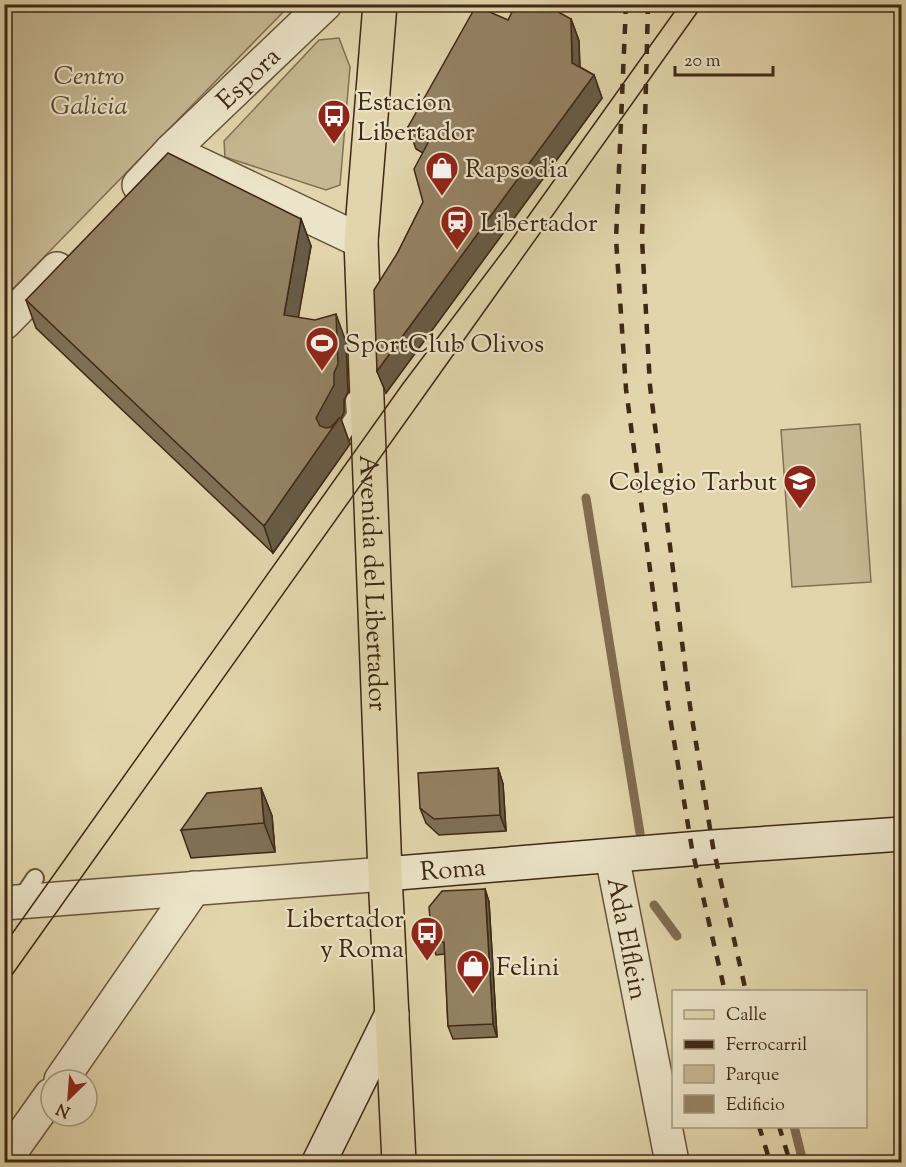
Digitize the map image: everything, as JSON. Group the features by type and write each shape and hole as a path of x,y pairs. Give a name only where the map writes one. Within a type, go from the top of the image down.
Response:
{"main road":[{"name":"Avenida del Libertador","path":"380,4 362,256 399,1162"}],"street":[{"name":"Espora","path":"121,203 171,151 325,4"},
{"path":"171,151 362,256"},
{"path":"4,323 79,246"},
{"name":"Roma","path":"19,894 194,888 902,834"},
{"name":"Ada Elflein","path":"612,856 672,1162"},
{"path":"69,1068 194,888"},
{"path":"319,1162 392,1014"},
{"path":"4,1161 39,1112"}],"lane":[{"path":"336,445 355,415 353,287 362,256"}],"green space":[{"name":"Centro Galicia","path":"4,5 290,5 5,297"},
{"path":"339,38 350,67 340,185 326,190 225,157 224,141 319,40"},
{"path":"860,424 871,582 792,587 781,430"}],"building":[{"path":"516,4 544,4 571,19 572,63 594,75 377,371 374,290 398,252 423,202 414,169 430,139 408,127 476,6 508,20"},
{"path":"168,153 301,219 284,315 315,320 336,314 338,364 334,373 334,385 316,418 320,426 326,428 331,427 340,417 264,526 26,300"},
{"path":"498,768 500,815 434,819 420,808 418,773"},
{"path":"261,788 264,823 181,830 207,793"},
{"path":"485,889 493,1024 448,1026 444,942 432,942 429,907 442,891"}],"waterway":[{"path":"586,498 640,833"},
{"path":"654,905 677,936"},
{"path":"794,1128 803,1162"}],"tram line":[{"path":"4,945 402,385 510,242 680,4"},
{"path":"4,986 703,4"}],"railway":[{"path":"626,4 616,239 626,389 668,705 692,849 725,990"},
{"path":"648,4 642,239 650,386 690,706 713,847 746,990"},
{"path":"760,1128 770,1162"},
{"path":"780,1128 790,1162"}],"place":[{"name":"Estacion Libertador","path":"334,145"},
{"name":"Rapsodia","path":"442,197"},
{"name":"Libertador","path":"457,251"},
{"name":"SportClub Olivos","path":"322,372"},
{"name":"Colegio Tarbut","path":"800,510"},
{"name":"Libertador y Roma","path":"427,962"},
{"name":"Felini","path":"473,995"}]}
